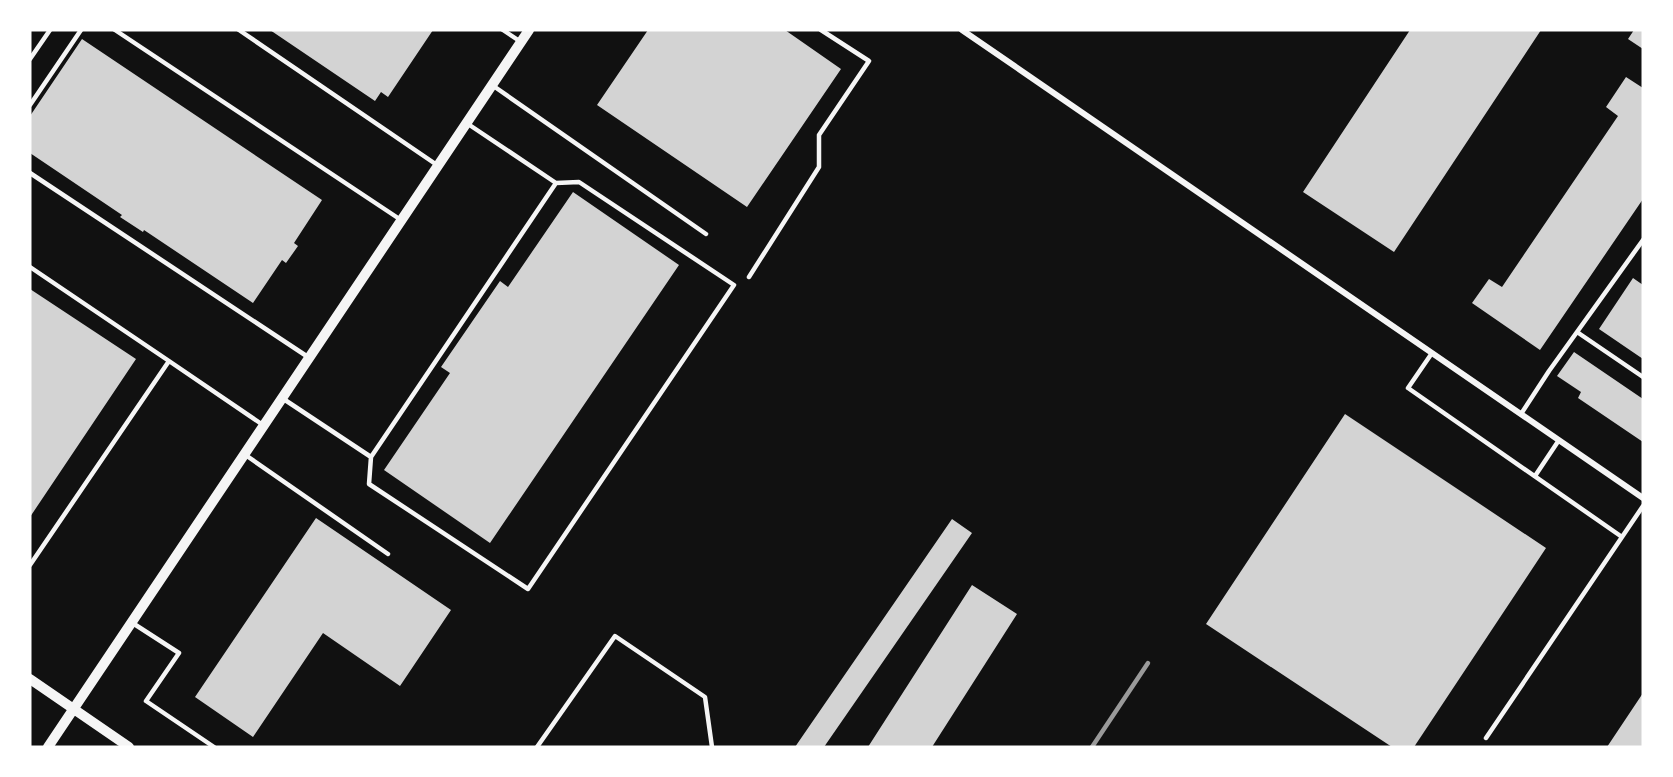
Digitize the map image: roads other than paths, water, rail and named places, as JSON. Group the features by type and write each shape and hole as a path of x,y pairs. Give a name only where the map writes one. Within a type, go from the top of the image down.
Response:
{"street":[{"path":"48,747 529,30"},
{"path":"962,30 1643,498"},
{"path":"30,679 129,747"}],"lane":[{"path":"30,59 50,30"},
{"path":"30,105 81,30"},
{"path":"115,30 401,220"},
{"path":"238,30 438,166"},
{"path":"503,30 521,42"},
{"path":"749,277 819,166 819,135 869,62 821,30"},
{"path":"492,85 706,234"},
{"path":"466,123 556,183 579,182 734,285 528,589 369,484 371,457 556,183"},
{"path":"30,173 309,358"},
{"path":"1521,414 1643,240"},
{"path":"30,267 263,425"},
{"path":"1577,332 1643,377"},
{"path":"1432,353 1408,388 1622,537"},
{"path":"30,565 169,361"},
{"path":"282,398 371,457"},
{"path":"1535,476 1559,440"},
{"path":"244,454 388,554"},
{"path":"1486,738 1643,506"},
{"path":"131,622 179,653 146,701 214,747"},
{"path":"537,747 615,636 705,697 712,747"}],"railway":[{"path":"1092,747 1148,663"}]}
